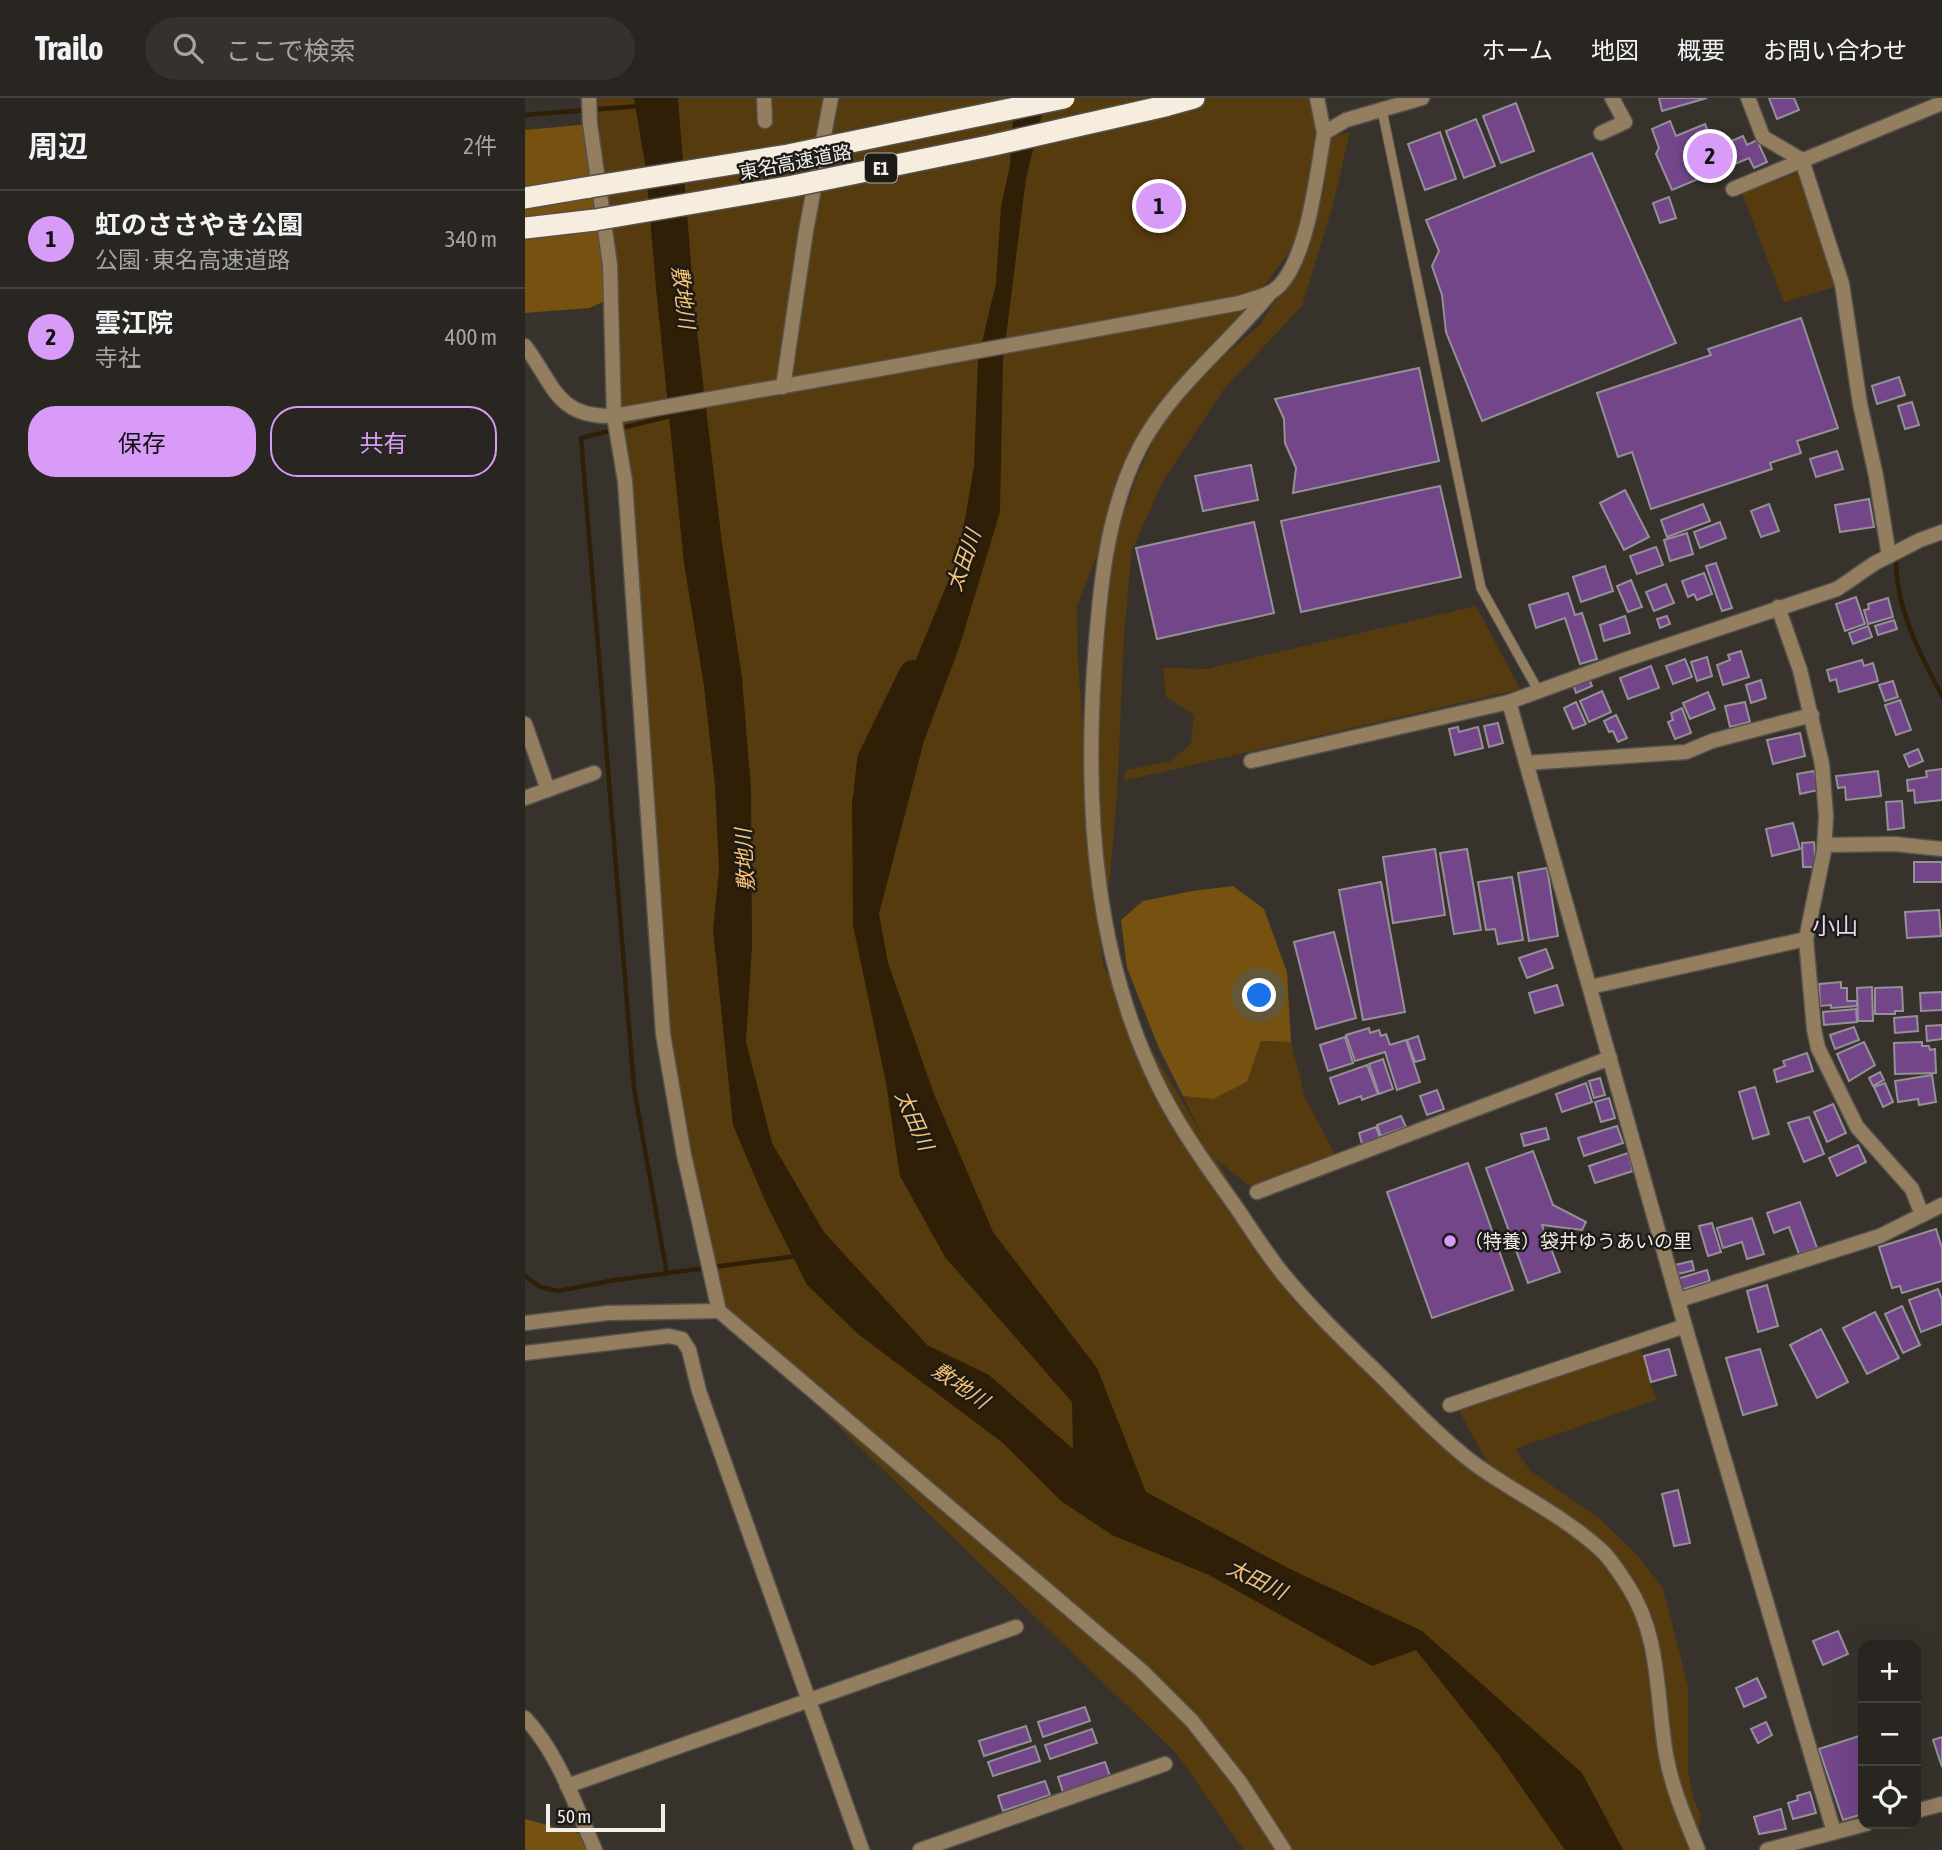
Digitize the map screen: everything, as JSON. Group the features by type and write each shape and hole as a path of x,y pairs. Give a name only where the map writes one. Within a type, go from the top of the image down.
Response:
{"highway":[{"name":"東名高速道路","path":"525,198 788,155 1064,98"},
{"name":"東名高速道路","path":"525,228 793,186 989,146 1194,98"}],"street":[{"path":"589,98 590,124 610,265 614,415 625,481 663,1034 684,1155 719,1311 1142,1671 1192,1721 1224,1761 1284,1850"},
{"path":"764,98 765,121"},
{"path":"783,387 806,231 831,98"},
{"path":"1317,98 1325,133 1307,227 1296,256 1281,284 1165,407 1140,448 1120,496 1107,552 1098,610 1092,721 1094,838 1100,900 1110,950 1127,1008 1160,1090 1190,1142 1283,1274 1401,1397 1462,1453 1603,1551 1630,1590 1647,1626 1657,1666 1666,1753 1675,1797 1698,1850"},
{"path":"1325,133 1346,120 1422,98"},
{"path":"1601,133 1625,122 1612,98"},
{"path":"1748,98 1763,137 1802,160 1842,284 1860,404 1876,476 1889,556"},
{"path":"1733,189 1942,103"},
{"path":"525,346 554,392 568,406 593,416 614,415 783,387 1240,303 1270,293"},
{"path":"1251,761 1509,702 1624,660 1837,589 1889,556 1942,532"},
{"path":"1778,607 1800,670 1822,764 1826,816 1824,845 1806,939 1818,1048 1857,1127 1912,1189 1922,1215"},
{"path":"1509,702 1685,1326 1834,1832"},
{"path":"1526,763 1686,752 1711,741 1812,715"},
{"path":"525,724 548,790"},
{"path":"525,798 594,772"},
{"path":"1824,845 1895,844 1942,849"},
{"path":"1590,987 1806,939"},
{"path":"1257,1192 1610,1058"},
{"path":"1679,1300 1879,1236 1942,1205"},
{"path":"525,1323 608,1313 719,1311"},
{"path":"1450,1405 1685,1326"},
{"path":"525,1353 669,1336 682,1339 689,1350 699,1391 862,1850"},
{"path":"567,1786 1016,1627"},
{"path":"525,1718 549,1751 594,1850"},
{"path":"920,1850 1165,1764"},
{"path":"1921,1810 1942,1804"},
{"path":"1767,1850 1858,1826"}],"lane":[{"path":"1382,110 1481,588 1539,692"}],"shaded area":[{"path":"598,98 764,98 765,111 773,98 1316,98 1323,125 1307,227 1197,379 1260,325 1310,246 1325,185 1324,138 1350,132 1332,208 1302,306 1224,389 1163,481 1132,550 1124,634 1117,796 1108,898 1091,794 1104,571 1138,474 1153,442 1128,477 1077,606 1078,665 1103,966 1203,1137 1183,1096 1213,1099 1247,1082 1261,1041 1291,1042 1305,1097 1335,1155 1252,1188 1216,1159 1283,1274 1450,1441 1492,1471 1457,1407 1640,1346 1656,1400 1515,1449 1531,1471 1600,1519 1638,1556 1663,1588 1688,1686 1688,1771 1693,1797 1701,1817 1697,1838 1703,1850 1244,1850 1177,1754 719,1311 665,1044 605,232"},
{"path":"590,124 610,299 589,308 525,313 525,130"},
{"path":"1798,173 1835,287 1784,302 1742,193"},
{"path":"1476,606 1520,689 1123,781 1127,770 1171,761 1191,744 1194,715 1166,697 1163,668 1206,669"},
{"path":"1233,886 1264,909 1287,972 1291,1042 1261,1041 1247,1082 1213,1099 1183,1096 1159,1048 1127,968 1121,920 1143,901"},
{"path":"525,1819 589,1836 594,1850 525,1850"}],"water":[{"name":"敷地川","path":"634,98 678,98 695,315 722,543 742,678 751,789 752,946 746,1042 772,1143 824,1232 927,1345 989,1375 1073,1449 1072,1402 945,1257 900,1176 886,1083 853,925 852,799 896,708 959,555 974,466 978,359 996,283 1001,207 1010,165 1014,98 1046,98 1026,178 1003,360 1000,512 959,648 924,741 879,914 888,963 934,1094 993,1232 1097,1368 1146,1492 1288,1568 1422,1631 1582,1773 1623,1850 1565,1850 1499,1755 1416,1650 1372,1666 1209,1575 1112,1535 1061,1501 1003,1443 858,1334 807,1285 766,1203 733,1125 713,930 719,870 715,785 704,686 684,563 646,170"}],"building":[{"path":"1659,98 1707,98 1662,111"},
{"path":"1769,98 1794,98 1799,110 1777,119"},
{"path":"1516,103 1534,151 1501,163 1483,116"},
{"path":"1476,119 1495,166 1464,178 1446,131"},
{"path":"1670,121 1676,136 1705,124 1715,148 1743,136 1747,145 1757,140 1767,162 1754,168 1749,158 1672,190 1656,154 1659,148 1652,129"},
{"path":"1440,132 1456,179 1425,190 1408,144"},
{"path":"1592,153 1676,343 1482,421 1446,332 1442,295 1432,266 1439,251 1426,220"},
{"path":"1669,197 1676,218 1660,223 1653,203"},
{"path":"1801,318 1838,428 1797,441 1801,453 1770,463 1772,469 1651,509 1632,452 1618,457 1597,393 1711,355 1708,349"},
{"path":"1419,368 1439,461 1293,493 1296,468 1285,443 1284,419 1275,399"},
{"path":"1899,377 1905,395 1877,404 1872,386"},
{"path":"1912,402 1919,425 1905,429 1898,406"},
{"path":"1837,451 1843,469 1816,477 1810,459"},
{"path":"1251,465 1258,500 1203,511 1195,476"},
{"path":"1440,486 1461,577 1301,612 1281,521"},
{"path":"1625,490 1649,537 1624,550 1600,503"},
{"path":"1869,499 1874,527 1840,532 1835,505"},
{"path":"1703,504 1710,521 1667,537 1661,520"},
{"path":"1769,504 1779,531 1761,537 1751,511"},
{"path":"1254,522 1274,613 1157,639 1136,548"},
{"path":"1720,522 1726,538 1700,548 1694,532"},
{"path":"1687,533 1693,554 1670,561 1664,540"},
{"path":"1656,547 1663,565 1637,574 1630,556"},
{"path":"1716,563 1732,608 1722,611 1706,566"},
{"path":"1605,566 1613,591 1581,602 1573,577"},
{"path":"1704,573 1712,594 1697,600 1694,594 1688,597 1682,581"},
{"path":"1631,580 1642,607 1628,612 1617,586"},
{"path":"1666,584 1674,603 1654,611 1646,592"},
{"path":"1568,593 1575,615 1582,613 1597,659 1580,664 1565,618 1536,628 1529,605"},
{"path":"1856,597 1865,624 1845,631 1836,604"},
{"path":"1888,598 1893,617 1868,624 1864,610 1869,609 1868,604"},
{"path":"1625,616 1630,633 1604,641 1600,625"},
{"path":"1667,616 1670,624 1660,628 1657,619"},
{"path":"1894,620 1897,629 1878,635 1875,626"},
{"path":"1868,626 1872,637 1853,644 1849,633"},
{"path":"1741,651 1749,677 1723,685 1717,665 1730,660 1728,655"},
{"path":"1707,657 1712,676 1697,681 1691,662"},
{"path":"1685,659 1692,677 1673,684 1666,666"},
{"path":"1862,660 1864,666 1873,663 1878,681 1839,692 1836,679 1830,681 1827,670"},
{"path":"1651,666 1659,688 1628,699 1620,678"},
{"path":"1589,678 1592,686 1576,693 1573,684"},
{"path":"1761,680 1766,698 1751,703 1746,685"},
{"path":"1893,681 1898,697 1885,701 1879,685"},
{"path":"1602,691 1611,712 1589,722 1580,701"},
{"path":"1708,692 1715,709 1690,719 1683,703"},
{"path":"1900,700 1911,730 1896,735 1885,705"},
{"path":"1576,702 1586,724 1573,729 1564,708"},
{"path":"1745,702 1750,722 1730,727 1725,706"},
{"path":"1682,708 1691,733 1675,739 1668,722 1673,720 1671,713"},
{"path":"1616,715 1627,738 1618,742 1604,721"},
{"path":"1498,723 1503,743 1489,747 1484,726"},
{"path":"1458,727 1459,732 1478,727 1483,748 1455,755 1449,729"},
{"path":"1800,733 1805,756 1773,764 1767,740"},
{"path":"1918,749 1923,761 1909,767 1904,755"},
{"path":"1942,769 1942,800 1915,803 1914,790 1908,791 1907,780 1927,777 1926,771"},
{"path":"1814,771 1818,790 1800,794 1797,774"},
{"path":"1878,771 1881,796 1846,800 1845,787 1838,788 1836,776"},
{"path":"1902,801 1904,828 1888,830 1886,802"},
{"path":"1793,823 1800,849 1772,856 1766,829"},
{"path":"1814,842 1816,867 1803,867 1802,843"},
{"path":"1435,849 1445,915 1393,923 1383,857"},
{"path":"1467,849 1481,930 1454,934 1440,853"},
{"path":"1914,862 1942,862 1942,882 1914,882"},
{"path":"1547,868 1558,936 1529,941 1518,873"},
{"path":"1512,877 1523,940 1498,944 1495,929 1486,930 1478,882"},
{"path":"1381,882 1405,1012 1363,1020 1339,890"},
{"path":"1939,910 1941,936 1907,938 1905,912"},
{"path":"1334,932 1356,1018 1316,1029 1294,942"},
{"path":"1546,949 1553,968 1527,978 1519,958"},
{"path":"1841,982 1841,988 1847,988 1847,1001 1857,1001 1857,1006 1820,1006 1819,984"},
{"path":"1557,985 1563,1005 1535,1013 1529,993"},
{"path":"1872,987 1873,1021 1858,1021 1857,988"},
{"path":"1902,987 1903,1011 1895,1011 1895,1014 1875,1014 1875,988"},
{"path":"1942,992 1942,1010 1921,1011 1920,993"},
{"path":"1856,1009 1857,1022 1824,1025 1823,1012"},
{"path":"1917,1016 1918,1031 1895,1033 1894,1018"},
{"path":"1942,1025 1942,1039 1927,1041 1926,1026"},
{"path":"1854,1027 1859,1040 1835,1049 1830,1035"},
{"path":"1369,1028 1370,1033 1379,1030 1381,1036 1386,1034 1390,1045 1406,1040 1420,1082 1397,1090 1385,1052 1355,1061 1346,1035"},
{"path":"1418,1036 1425,1059 1415,1062 1407,1040"},
{"path":"1345,1037 1353,1063 1328,1071 1320,1045"},
{"path":"1864,1042 1875,1065 1849,1081 1837,1054"},
{"path":"1922,1042 1922,1046 1935,1049 1936,1073 1895,1074 1894,1043"},
{"path":"1807,1053 1813,1071 1777,1082 1774,1070 1785,1066 1783,1061"},
{"path":"1383,1059 1393,1089 1379,1094 1369,1064"},
{"path":"1367,1065 1378,1094 1362,1100 1361,1096 1339,1104 1330,1078"},
{"path":"1880,1072 1884,1080 1873,1086 1869,1078"},
{"path":"1932,1075 1936,1102 1919,1105 1918,1099 1898,1102 1895,1081"},
{"path":"1600,1078 1605,1095 1594,1098 1589,1081"},
{"path":"1586,1083 1592,1102 1562,1112 1556,1094"},
{"path":"1885,1083 1893,1102 1883,1107 1874,1087"},
{"path":"1755,1087 1769,1134 1753,1139 1739,1092"},
{"path":"1437,1090 1444,1109 1427,1115 1420,1096"},
{"path":"1609,1098 1615,1118 1601,1122 1595,1102"},
{"path":"1833,1104 1846,1133 1827,1142 1814,1112"},
{"path":"1401,1116 1406,1127 1381,1136 1377,1125"},
{"path":"1809,1117 1824,1154 1804,1162 1788,1123"},
{"path":"1617,1126 1623,1143 1584,1156 1578,1138"},
{"path":"1376,1127 1380,1138 1362,1144 1359,1133"},
{"path":"1546,1128 1549,1139 1524,1146 1521,1134"},
{"path":"1858,1145 1866,1162 1837,1176 1829,1158"},
{"path":"1533,1151 1553,1205 1586,1222 1582,1230 1542,1225 1560,1272 1528,1283 1486,1168"},
{"path":"1628,1153 1633,1171 1595,1183 1589,1166"},
{"name":"（特養）袋井ゆうあいの里","path":"1468,1163 1513,1290 1432,1318 1387,1192"},
{"path":"1800,1202 1817,1248 1799,1254 1789,1227 1774,1233 1767,1213"},
{"path":"1752,1218 1764,1254 1747,1259 1742,1242 1723,1248 1717,1228"},
{"path":"1712,1223 1721,1252 1708,1256 1699,1226"},
{"path":"1936,1229 1942,1248 1942,1281 1902,1293 1900,1286 1892,1288 1879,1247"},
{"path":"1692,1261 1694,1270 1678,1274 1675,1265"},
{"path":"1707,1270 1710,1281 1681,1290 1677,1279"},
{"path":"1767,1285 1778,1326 1758,1332 1747,1291"},
{"path":"1938,1289 1942,1300 1942,1324 1921,1332 1909,1300"},
{"path":"1902,1306 1920,1345 1903,1353 1885,1314"},
{"path":"1875,1312 1899,1358 1867,1374 1843,1328"},
{"path":"1821,1329 1848,1382 1817,1398 1790,1345"},
{"path":"1669,1349 1676,1375 1651,1382 1644,1356"},
{"path":"1760,1349 1777,1405 1743,1415 1726,1358"},
{"path":"1678,1490 1690,1543 1674,1546 1662,1494"},
{"path":"1838,1631 1848,1654 1823,1665 1813,1641"},
{"path":"1757,1678 1766,1697 1744,1707 1736,1688"},
{"path":"1085,1707 1090,1721 1043,1737 1038,1722"},
{"path":"1766,1722 1772,1735 1758,1743 1751,1729"},
{"path":"1026,1726 1031,1741 984,1756 979,1741"},
{"path":"1092,1729 1097,1743 1050,1759 1045,1745"},
{"path":"1858,1736 1858,1816 1843,1820 1819,1749"},
{"path":"1942,1737 1942,1767 1933,1740"},
{"path":"1035,1746 1040,1761 993,1776 988,1762"},
{"path":"1105,1762 1110,1776 1063,1792 1058,1777"},
{"path":"1045,1781 1050,1795 1003,1811 998,1796"},
{"path":"1810,1792 1816,1813 1793,1819 1788,1803 1798,1800 1797,1796"},
{"path":"1781,1809 1786,1829 1759,1834 1754,1817"}],"waterway":[{"path":"525,115 639,106"},
{"path":"667,1274 634,1088 581,438 674,415"},
{"path":"1896,563 1905,615 1942,696"},
{"name":"太田川","path":"867,799 871,760 913,674"},
{"path":"525,1276 540,1287 558,1291 615,1280 797,1256"}],"place":[{"name":"雲江院","path":"1710,156"},
{"name":"虹のささやき公園","path":"1159,206"},
{"name":"（特養）袋井ゆうあいの里","path":"1450,1241"}],"district":[{"name":"小山","path":"1835,926"}]}
